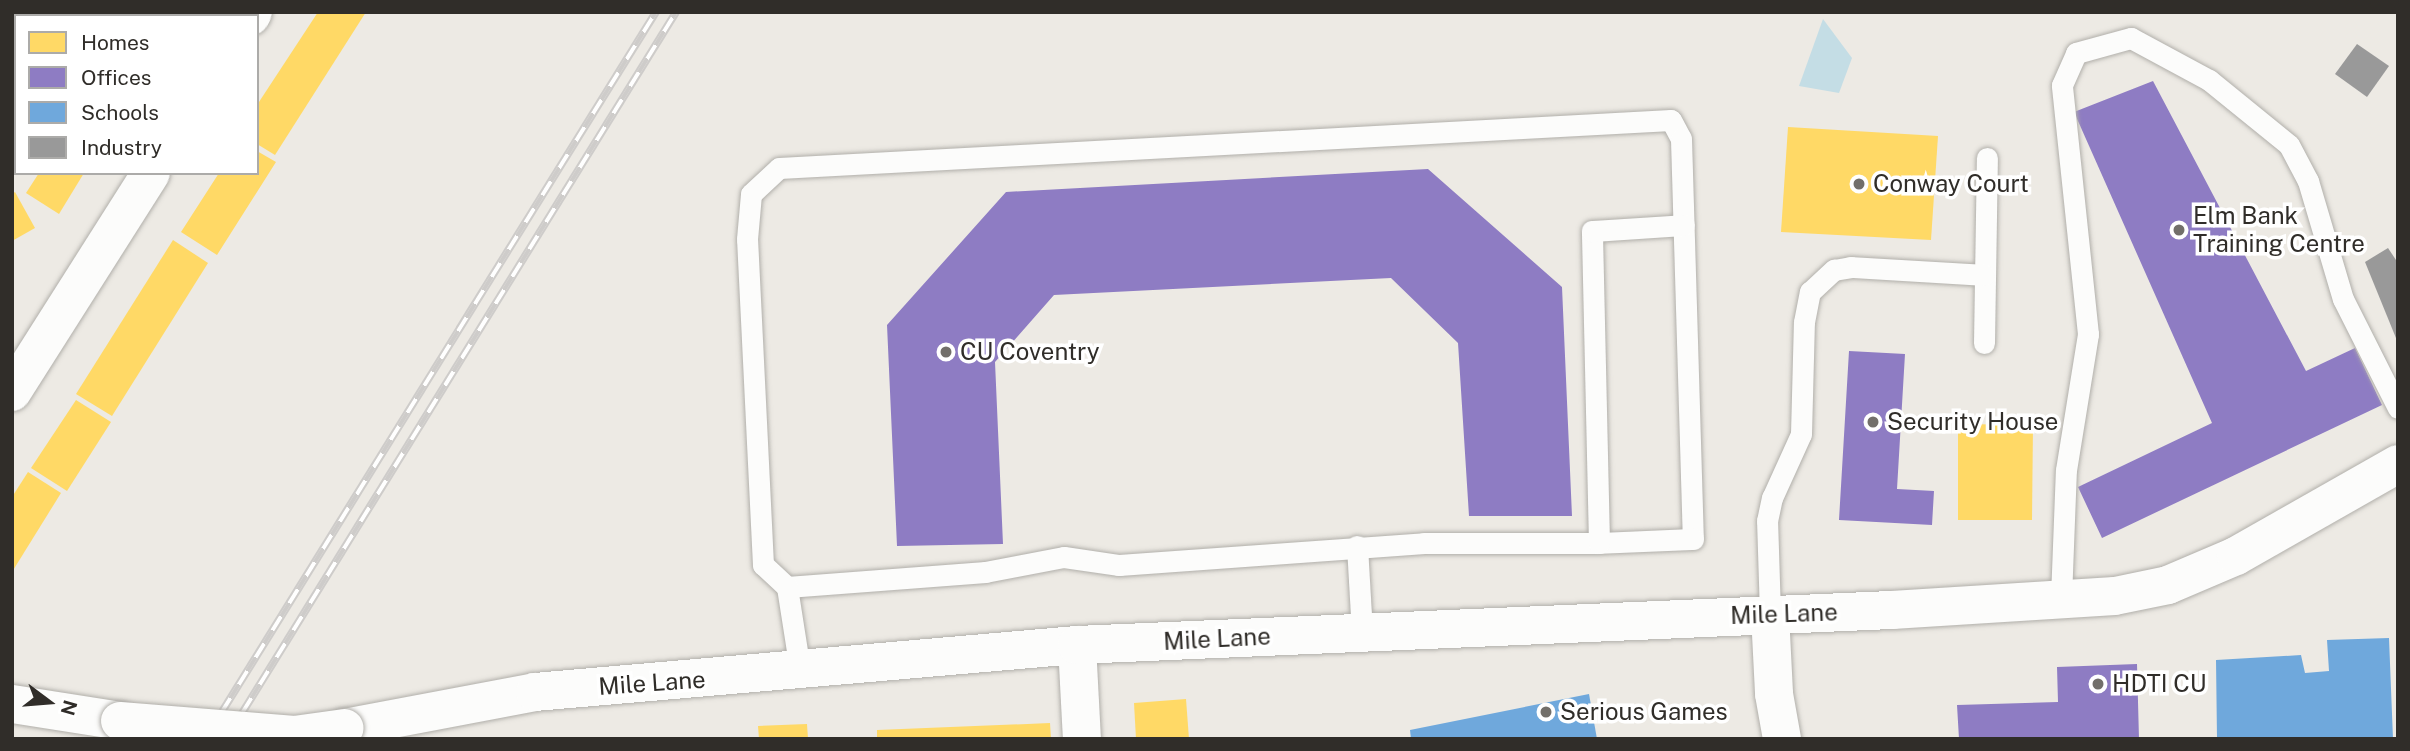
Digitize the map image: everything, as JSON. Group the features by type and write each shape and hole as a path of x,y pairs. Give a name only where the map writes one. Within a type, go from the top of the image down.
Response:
{"street":[{"path":"12,392 28,340 150,175"},
{"name":"Mile Lane","path":"12,704 120,721 294,735 535,692 1077,645 2115,596 2190,577 2236,556 2398,464"},
{"path":"1770,614 1774,694 1782,739"},
{"path":"1077,645 1082,739"}],"lane":[{"path":"2061,598 2066,470 2088,334 2062,85 2076,53 2130,38 2209,80 2289,145 2308,181 2343,299 2398,408"},
{"path":"787,587 985,572 1065,557 1119,565 1264,557 1357,546 1693,539 1681,138 1671,120 779,168 751,194 747,239 763,565 787,587 800,670"},
{"path":"1984,343 1987,158"},
{"path":"1599,543 1592,231 1684,225"},
{"path":"1770,614 1768,521 1772,498 1801,434 1804,322 1811,292 1834,270 1851,267 1984,275"},
{"path":"1357,546 1362,632"}],"water":[{"path":"1823,19 1852,58 1839,93 1799,86"}],"building: Homes":[{"path":"135,12 182,12 158,14 134,14"},
{"path":"318,12 366,12 275,155 259,145 259,102"},
{"name":"Conway Court","path":"1788,127 1938,136 1931,240 1781,232"},
{"path":"259,152 276,162 217,255 181,232 218,175 259,175"},
{"path":"38,175 83,175 59,214 26,193"},
{"path":"15,192 35,228 12,241 12,194"},
{"path":"173,240 208,263 112,416 76,394"},
{"path":"76,400 111,422 67,491 31,468"},
{"path":"1958,424 2033,425 2032,520 1958,520"},
{"path":"28,472 61,493 12,572 12,497"},
{"path":"1186,699 1189,739 1136,739 1134,703"},
{"path":"1050,723 1051,739 877,739 877,730"},
{"path":"807,724 808,739 759,739 758,726"}],"building: Offices":[{"name":"Elm Bank Training Centre","path":"2153,81 2306,371 2355,348 2382,405 2102,538 2078,487 2212,423 2074,112"},
{"name":"CU Coventry","path":"1428,169 1562,287 1572,516 1469,516 1458,343 1391,278 1054,295 995,362 1003,544 897,546 887,325 1006,192"},
{"name":"Security House","path":"1849,351 1905,354 1897,489 1934,491 1932,525 1839,520"},
{"name":"HDTI CU","path":"2137,664 2139,739 1959,739 1957,705 2058,702 2057,667"}],"building: Schools":[{"path":"2389,638 2393,739 2217,739 2216,660 2301,655 2305,673 2329,671 2327,640"},
{"name":"Serious Games","path":"1589,694 1597,739 1411,739 1410,730"}],"building: Industry":[{"path":"2357,44 2389,66 2367,97 2335,74"},
{"path":"2388,248 2398,263 2398,343 2365,262"}],"railway":[{"path":"205,739 656,12"},
{"path":"226,739 676,12"}],"place":[{"name":"Conway Court","path":"1859,184"},
{"name":"Elm Bank Training Centre","path":"2179,230"},
{"name":"CU Coventry","path":"946,352"},
{"name":"Security House","path":"1873,422"},
{"name":"HDTI CU","path":"2098,684"},
{"name":"Serious Games","path":"1546,712"}]}
